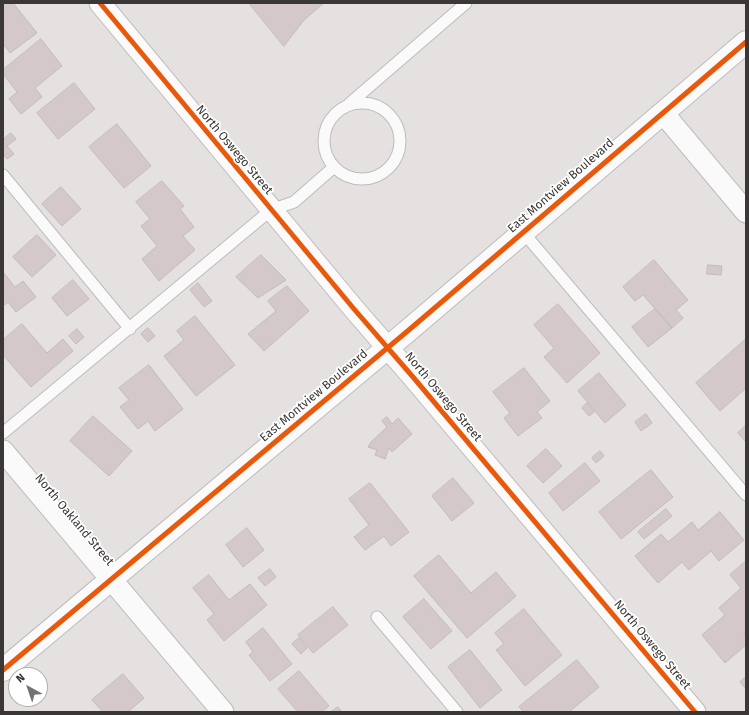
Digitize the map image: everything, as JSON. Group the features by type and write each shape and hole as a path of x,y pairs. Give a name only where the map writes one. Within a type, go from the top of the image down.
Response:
{"main road":[{"name":"East Montview Boulevard","path":"3,670 388,347 746,42"}],"street":[{"name":"North Oswego Street","path":"100,3 271,210 694,712"},
{"path":"663,112 746,212"},
{"name":"North Oakland Street","path":"3,451 222,712"}],"lane":[{"path":"347,105 359,102 371,103 383,108 392,117 398,128 400,141 398,154 392,165 382,173 370,178 357,179 344,175 334,167 327,157 324,145 324,133 329,121 336,112 347,105 466,3"},
{"path":"3,434 271,210 294,202 334,167"},
{"path":"3,175 130,329"},
{"path":"523,232 746,495"},
{"path":"377,617 456,712"}],"building":[{"path":"3,3 13,3 37,33 10,53 4,45 3,46"},
{"path":"249,3 324,3 304,20 284,46"},
{"path":"41,39 62,66 35,88 42,97 21,114 9,99 17,92 3,74 3,70"},
{"path":"74,83 95,109 58,139 37,113"},
{"path":"117,124 151,166 124,188 89,147"},
{"path":"11,133 16,139 7,146 14,154 7,159 3,154 3,140"},
{"path":"162,181 184,206 180,209 194,227 183,236 195,250 159,281 142,259 157,246 141,226 150,219 136,202"},
{"path":"61,187 81,209 62,226 42,204"},
{"path":"37,235 56,255 32,277 13,257"},
{"path":"261,255 286,280 258,298 236,277"},
{"path":"654,260 688,300 676,310 683,318 672,328 643,295 635,301 623,287"},
{"path":"708,265 722,266 721,275 707,274"},
{"path":"3,272 15,287 23,281 36,297 16,312 8,302 3,306"},
{"path":"73,280 89,299 67,316 52,298"},
{"path":"198,283 212,301 204,307 190,290"},
{"path":"287,286 309,311 264,351 248,334 276,311 268,301"},
{"path":"558,304 600,353 567,383 544,357 554,348 534,325"},
{"path":"655,309 672,328 648,347 632,327"},
{"path":"195,316 235,365 196,396 164,356 184,340 177,331"},
{"path":"22,324 47,353 63,339 73,351 31,387 3,355 3,340"},
{"path":"148,328 155,336 148,342 141,334"},
{"path":"77,329 84,337 76,344 69,336"},
{"path":"746,339 746,388 720,411 696,383"},
{"path":"149,365 183,409 155,431 148,421 138,429 120,407 129,400 119,388"},
{"path":"524,368 550,401 537,412 542,418 518,436 504,418 510,413 493,392"},
{"path":"599,373 626,405 605,423 578,391"},
{"path":"587,403 594,412 589,416 582,408"},
{"path":"646,414 652,423 641,431 635,422"},
{"path":"93,416 132,451 109,476 70,441"},
{"path":"387,417 392,424 398,418 412,434 392,452 389,448 385,459 375,455 377,450 368,447 371,442 387,427 382,421"},
{"path":"746,425 746,442 738,433"},
{"path":"546,449 562,466 543,483 527,466"},
{"path":"600,451 604,456 596,463 592,458"},
{"path":"585,463 600,481 563,511 549,493"},
{"path":"651,470 673,497 621,539 599,512"},
{"path":"453,478 474,503 452,521 432,496"},
{"path":"370,483 409,532 391,546 384,536 365,550 354,537 369,525 349,499"},
{"path":"666,509 672,516 644,539 638,532"},
{"path":"720,512 744,540 719,561 711,551 689,570 682,562 658,583 635,556 661,534 668,542 692,522 698,530"},
{"path":"247,528 264,550 243,567 226,545"},
{"path":"439,555 471,593 496,572 516,596 467,638 414,576"},
{"path":"746,561 746,631 744,632 746,635 746,645 725,663 702,635 725,615 719,608 741,588 730,575"},
{"path":"270,569 276,577 265,586 258,578"},
{"path":"209,575 229,600 250,584 267,605 224,641 207,620 214,614 193,588"},
{"path":"424,599 452,631 431,649 403,617"},
{"path":"333,607 348,625 313,653 298,635"},
{"path":"524,609 562,655 525,686 496,650 504,644 495,633"},
{"path":"263,628 292,664 270,681 249,655 253,652 246,642"},
{"path":"299,638 307,648 301,654 292,644"},
{"path":"470,650 502,690 480,708 448,667"},
{"path":"577,660 599,687 569,712 524,712 519,707"},
{"path":"299,671 329,706 321,712 298,712 278,689"},
{"path":"123,674 144,698 128,712 103,712 92,700"},
{"path":"746,677 746,689 740,682"},
{"path":"338,707 342,712 331,712"}],"cycle path":[{"path":"100,3 354,309 695,712"},
{"path":"3,670 410,329 746,42"}]}
